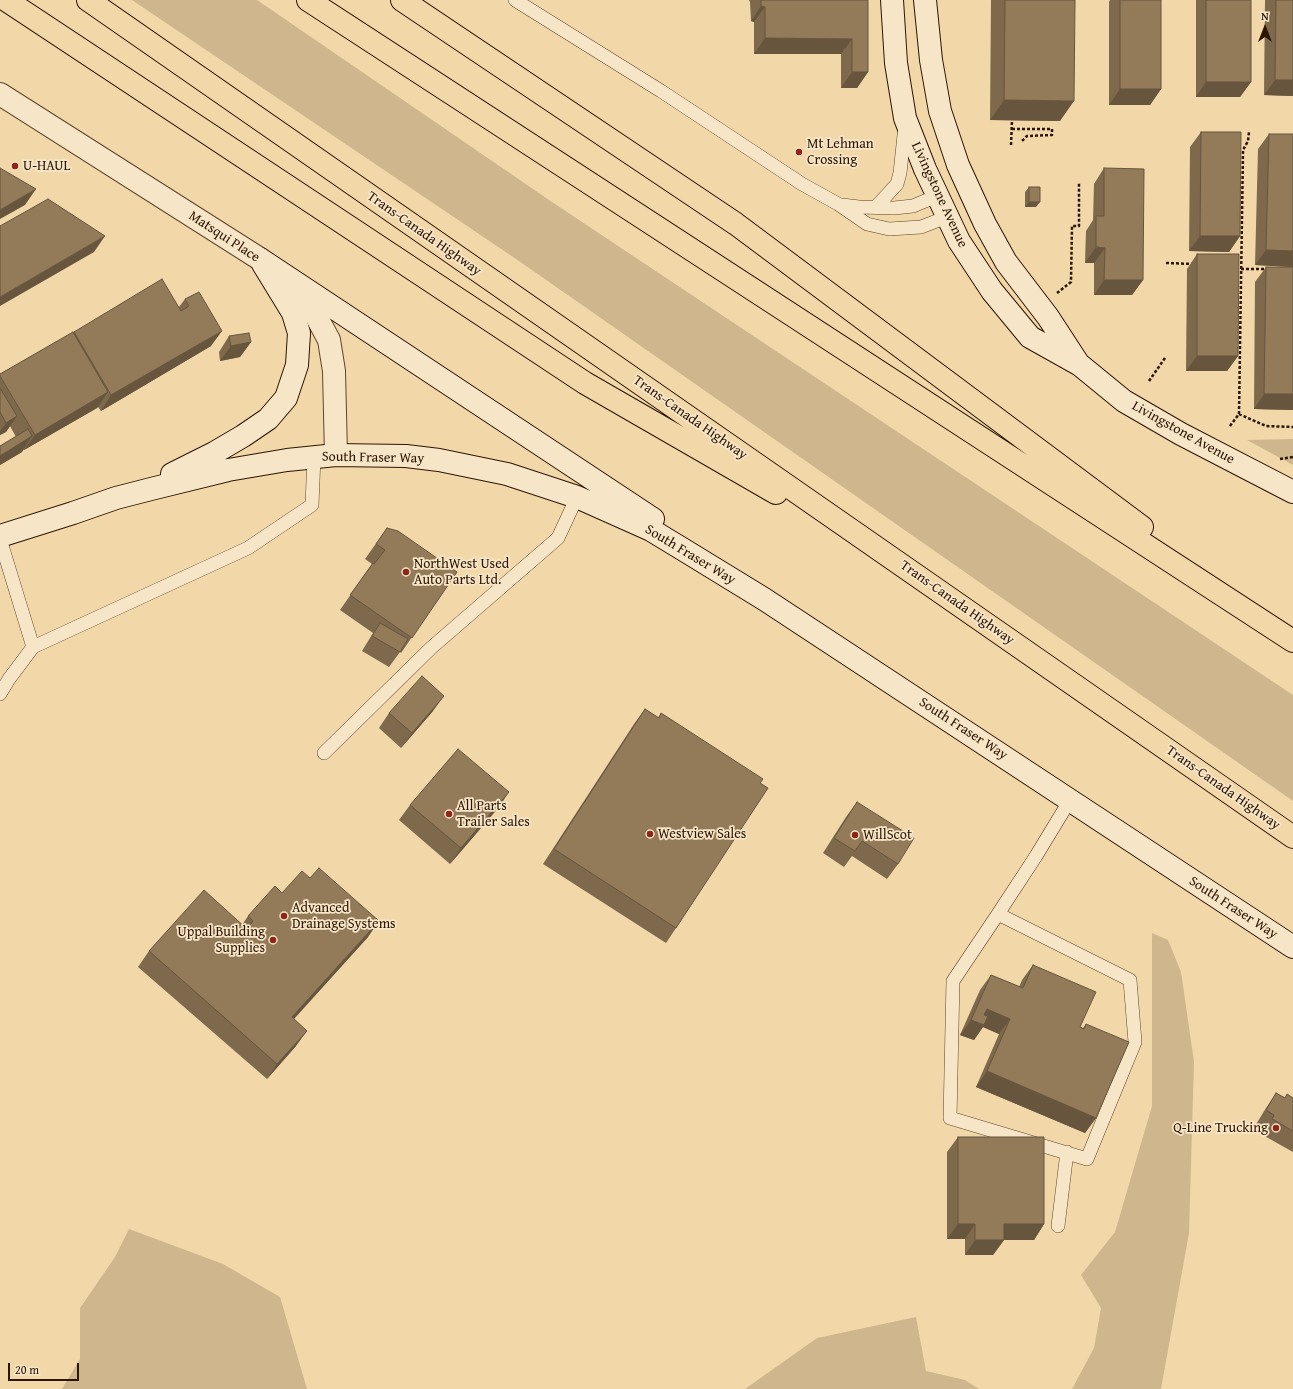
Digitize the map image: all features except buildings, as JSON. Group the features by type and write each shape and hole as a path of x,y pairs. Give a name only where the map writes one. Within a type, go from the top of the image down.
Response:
{"highway":[{"path":"6,0 585,383 910,571"},
{"name":"Trans-Canada Highway","path":"88,0 1293,837"},
{"path":"308,0 1293,641"},
{"path":"402,0 736,224 1293,641"}],"street":[{"name":"Livingstone Avenue","path":"892,0 896,63 905,118 925,169 947,217 959,241 992,292 1030,336 1080,365 1124,400 1181,434 1293,492"},
{"name":"Livingstone Avenue","path":"925,0 931,60 940,111 958,165 985,224 1006,262 1048,317 1080,365"},
{"name":"Matsqui Place","path":"0,94 260,259 314,312 329,340 334,371 336,455"},
{"path":"937,196 971,194"},
{"path":"947,217 971,194"},
{"path":"116,498 180,470 243,436 268,419 286,398 297,365 299,333 293,313 260,259"},
{"path":"260,259 676,535 764,599"},
{"name":"South Fraser Way","path":"0,536 116,498 228,470 287,460 336,455 406,456 446,461 507,474 577,496 651,530 764,599 1293,947"}],"lane":[{"path":"515,0 529,4 708,120 802,184 838,204 867,224 888,229 921,227 947,217"},
{"path":"876,207 897,184 900,173 905,118"},
{"path":"838,204 859,207 894,208 913,206 937,196"},
{"path":"0,694 9,679 33,647 248,548 312,505 314,457"},
{"path":"324,753 431,648 558,538 577,496"},
{"path":"0,539 33,647"},
{"path":"998,914 1130,980 1135,1042 1087,1159 950,1118 954,981 1036,856 1070,800"},
{"path":"1058,1226 1067,1152"}],"path":[{"path":"1011,145 1012,120"},
{"path":"1012,129 1052,129 1052,135 1027,136 1021,142"},
{"path":"1230,426 1239,414 1244,150 1248,141 1249,132"},
{"path":"1053,296 1071,282 1072,226 1079,226 1079,183"},
{"path":"1166,263 1197,264"},
{"path":"1234,268 1271,270"},
{"path":"1150,381 1165,358"},
{"path":"1239,414 1266,426 1293,426"}],"shaded area":[{"path":"132,0 257,0 552,202 1293,695 1293,801 519,261"},
{"path":"1293,439 1293,465 1247,440"},
{"path":"1152,933 1168,940 1181,972 1194,1062 1189,1233 1161,1389 1072,1389 1094,1348 1101,1308 1081,1275 1115,1232 1152,1106"},
{"path":"129,1229 223,1264 280,1297 307,1389 62,1389 80,1359 80,1308 115,1257"},
{"path":"916,1317 926,1371 965,1380 979,1389 745,1389 817,1338"}],"place":[{"name":"Mt Lehman Crossing","path":"799,152"},
{"name":"U-HAUL","path":"15,166"},
{"name":"NorthWest Used Auto Parts Ltd.","path":"406,572"},
{"name":"All Parts Trailer Sales","path":"449,814"},
{"name":"Westview Sales","path":"650,834"},
{"name":"WillScot","path":"855,835"},
{"name":"Advanced Drainage Systems","path":"284,916"},
{"name":"Uppal Building Supplies","path":"273,940"},
{"name":"Q-Line Trucking","path":"1276,1128"}]}
